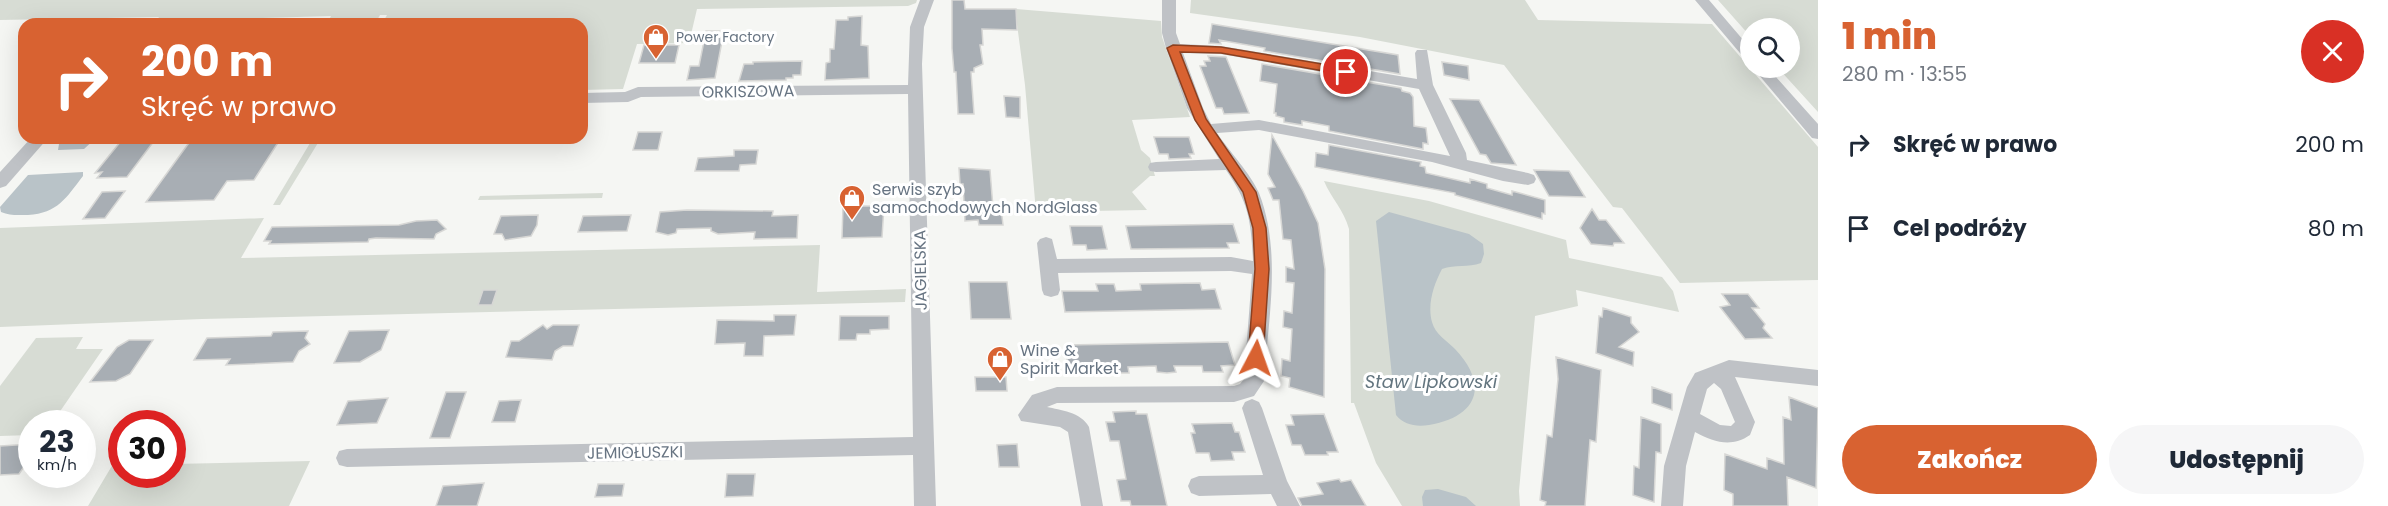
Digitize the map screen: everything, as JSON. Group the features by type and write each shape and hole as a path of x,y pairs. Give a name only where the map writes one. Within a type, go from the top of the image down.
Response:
{"street":[{"name":"JAGIELSKA","path":"925,506 916,89 917,27 927,0"},
{"path":"1092,506 1078,427 1069,420 1059,417 1028,415 1032,406 1042,398 1056,394 1234,394 1247,390 1254,381 1262,269 1260,228 1250,192 1206,129 1195,108 1169,33 1169,0"},
{"path":"1702,0 1740,44"},
{"path":"1173,48 1214,49 1425,85"},
{"path":"1422,53 1425,85 1458,153 1459,163"},
{"path":"1769,78 1818,134"},
{"name":"ORKISZOWA","path":"588,98 628,97 638,92 916,89"},
{"path":"1206,129 1259,125 1459,163 1503,175 1528,178"},
{"path":"0,182 35,144"},
{"path":"1156,167 1232,164"},
{"path":"1046,243 1051,290"},
{"path":"1048,266 1231,264 1262,269"},
{"path":"1672,506 1675,466 1690,419 1697,387 1702,379 1729,368 1793,378 1818,378"},
{"path":"1690,419 1711,431 1724,435 1732,435 1743,429 1745,422 1729,384 1718,374"},
{"path":"1252,408 1277,484 1289,506"},
{"name":"JEMIOŁUSZKI","path":"347,458 924,446"},
{"path":"1199,486 1277,484"}],"shaded area":[{"path":"0,0 917,0 916,3 908,6 697,9 689,43 637,44 623,89 588,90 588,18 385,18 387,15 380,15 378,18 330,18 331,16 0,20"},
{"path":"1191,0 1525,0 1538,20 1712,24 1740,56 1740,78 1759,78 1818,147 1818,280 1680,283 1622,208 1613,207 1504,65 1360,37 1190,13"},
{"path":"1718,0 1818,0 1818,112 1787,78 1800,78 1800,18 1740,18 1740,25"},
{"path":"1015,9 1161,21 1162,37 1190,117 1132,120 1141,150 1150,158 1155,176 1150,176 1132,192 1147,210 1036,212 1025,85"},
{"path":"309,144 317,144 280,205 273,205"},
{"path":"1324,181 1429,201 1566,240 1569,258 1662,277 1673,291 1679,312 1576,290 1578,306 1535,316 1519,491 1520,506 1402,506 1376,463 1354,403 1351,403 1349,229"},
{"path":"603,193 602,198 478,200 480,196"},
{"path":"264,218 241,258 820,245 817,292 906,289 905,302 202,319 0,327 0,228"},
{"path":"83,337 76,349 103,349 61,410 18,410 18,435 0,436 0,386 36,338"},
{"path":"310,461 289,506 88,506 108,472 108,488 186,488 186,464"}],"water":[{"path":"59,144 89,144 84,149 58,150"},
{"path":"83,172 83,176 54,208 28,215 11,215 1,212 0,207 28,175"},
{"name":"Staw Lipkowski","path":"1389,212 1469,234 1483,244 1484,254 1481,263 1442,269 1434,288 1430,308 1436,330 1455,349 1472,375 1475,387 1473,398 1468,407 1458,415 1429,425 1411,424 1396,415 1376,221"},
{"path":"1438,489 1466,497 1476,506 1423,506 1422,497 1425,490"}],"building":[{"path":"952,0 964,0 965,9 1016,9 1017,30 982,29 983,45 980,45 983,64 971,72 974,114 958,114 956,72 954,72 952,48"},
{"path":"862,16 861,45 868,46 869,78 825,80 826,63 830,62 830,49 834,49 836,20 848,20 848,17"},
{"path":"1212,24 1398,55 1400,74 1264,51 1265,48 1219,40 1221,44 1209,43"},
{"path":"706,31 724,31 715,78 687,80 690,66 699,66"},
{"path":"644,45 679,45 675,63 639,63"},
{"path":"1208,56 1226,57 1249,113 1224,114 1222,108 1216,108 1200,66 1206,66 1204,61 1210,61"},
{"path":"802,61 801,75 793,75 793,78 739,81 744,64"},
{"path":"1442,62 1468,66 1469,80 1444,75"},
{"path":"1262,64 1401,88 1413,97 1414,126 1426,128 1428,144 1423,143 1423,149 1329,131 1329,126 1302,121 1302,125 1284,122 1284,118 1274,113 1277,84 1260,81"},
{"path":"1004,96 1020,97 1020,118 1006,117"},
{"path":"1450,99 1479,100 1516,165 1491,163 1486,155 1480,154"},
{"path":"638,132 662,132 658,150 633,150"},
{"path":"1272,135 1318,223 1325,269 1324,397 1289,387 1290,378 1281,376 1282,359 1290,361 1292,329 1283,327 1284,311 1292,313 1294,283 1286,282 1286,267 1294,269 1291,240 1283,239 1279,200 1273,200 1268,188 1275,187 1268,174"},
{"path":"1154,137 1189,137 1194,154 1189,154 1191,158 1169,159 1168,154 1159,154"},
{"path":"119,144 152,144 127,177 97,178 102,172 95,173"},
{"path":"188,144 277,144 254,180 227,181 214,200 146,202"},
{"path":"1329,145 1421,162 1420,166 1425,167 1426,173 1470,183 1470,179 1487,184 1487,188 1512,195 1512,191 1545,200 1545,214 1542,213 1542,219 1455,195 1455,193 1315,167 1316,153 1328,155"},
{"path":"734,150 758,150 756,164 740,165 739,171 695,171 698,158 734,156"},
{"path":"959,168 990,170 993,208 1001,208 1003,225 979,225 978,220 965,221 963,184 960,184"},
{"path":"1534,170 1569,171 1585,197 1549,196"},
{"path":"125,191 105,218 83,219 102,192"},
{"path":"843,206 884,206 882,237 842,238"},
{"path":"1592,209 1599,220 1606,220 1624,243 1614,243 1613,246 1591,244 1580,228"},
{"path":"773,211 772,216 798,215 797,238 754,239 755,232 718,234 711,231 711,228 677,229 676,233 668,235 656,232 660,212"},
{"path":"538,215 537,225 531,236 505,240 502,234 494,234 501,216"},
{"path":"631,215 627,231 578,232 583,216"},
{"path":"437,220 446,229 436,234 434,239 376,238 369,239 368,242 269,244 271,241 264,241 272,227 399,225"},
{"path":"1233,224 1239,243 1227,243 1229,248 1131,249 1126,226"},
{"path":"1070,226 1102,226 1107,249 1087,250 1086,245 1073,245"},
{"path":"969,282 1007,282 1011,319 971,319"},
{"path":"1200,283 1202,290 1215,289 1221,309 1065,312 1062,291 1098,291 1096,284 1114,284 1116,291 1141,290 1140,284"},
{"path":"483,290 497,290 492,305 478,305"},
{"path":"1722,294 1748,294 1759,308 1752,308 1765,324 1763,328 1772,338 1745,339 1720,307 1730,305"},
{"path":"1603,308 1631,317 1631,323 1639,332 1619,347 1634,352 1633,366 1596,353 1599,316 1602,317"},
{"path":"774,315 796,315 794,335 764,336 763,356 744,356 745,343 715,344 717,320 774,321"},
{"path":"840,316 889,316 889,329 870,330 870,334 857,334 856,340 839,340"},
{"path":"543,325 547,329 553,325 579,325 573,346 563,346 555,351 552,360 506,357 511,341 519,341"},
{"path":"389,330 381,350 360,362 334,363 349,331"},
{"path":"308,331 305,338 310,344 299,351 293,362 226,365 230,359 194,360 207,338 271,336 273,332"},
{"path":"129,340 153,340 130,374 116,381 90,382 117,347"},
{"path":"1228,342 1235,365 1221,366 1223,372 1203,372 1202,366 1174,366 1176,372 1167,373 1157,372 1156,366 1128,367 1129,373 1110,373 1109,367 1082,368 1083,374 1069,374 1067,345"},
{"path":"1556,357 1601,370 1596,442 1590,440 1585,506 1545,506 1546,502 1540,500 1547,435 1552,437 1558,379"},
{"path":"975,377 1006,377 1007,391 976,391"},
{"path":"1652,387 1672,394 1672,410 1652,403"},
{"path":"446,392 466,392 450,438 430,438"},
{"path":"1789,397 1818,408 1816,488 1787,477 1788,506 1733,506 1733,494 1724,490 1725,454 1767,469 1767,458 1784,464 1783,417 1791,420"},
{"path":"388,398 377,423 337,425 348,401"},
{"path":"521,400 515,422 492,422 499,401"},
{"path":"1136,411 1136,414 1147,414 1167,506 1131,506 1130,501 1121,501 1117,480 1126,479 1119,441 1110,441 1106,422 1115,422 1113,412"},
{"path":"1324,414 1338,452 1327,452 1328,455 1305,455 1301,445 1292,445 1286,425 1294,425 1291,415"},
{"path":"1641,417 1661,424 1661,453 1656,452 1654,502 1633,495 1634,466 1639,468"},
{"path":"1232,423 1235,432 1239,432 1245,452 1232,452 1234,460 1211,461 1209,453 1196,453 1191,433 1195,433 1192,424"},
{"path":"1017,444 1019,467 999,467 997,445"},
{"path":"18,445 18,474 0,475 0,446"},
{"path":"727,474 755,474 753,496 725,497"},
{"path":"1339,479 1341,482 1351,480 1366,506 1302,506 1298,498 1323,494 1317,483"},
{"path":"484,483 477,506 436,506 443,486"},
{"path":"598,484 624,484 622,496 595,497"}],"place":[{"name":"Power Factory","path":"656,60"},
{"name":"Serwis szyb samochodowych NordGlass","path":"852,221"},
{"name":"Wine & Spirit Market","path":"1000,382"}],"route":[{"path":"1256,358 1262,269 1260,228 1250,192 1201,120 1173,48 1208,48 1346,72"}]}
